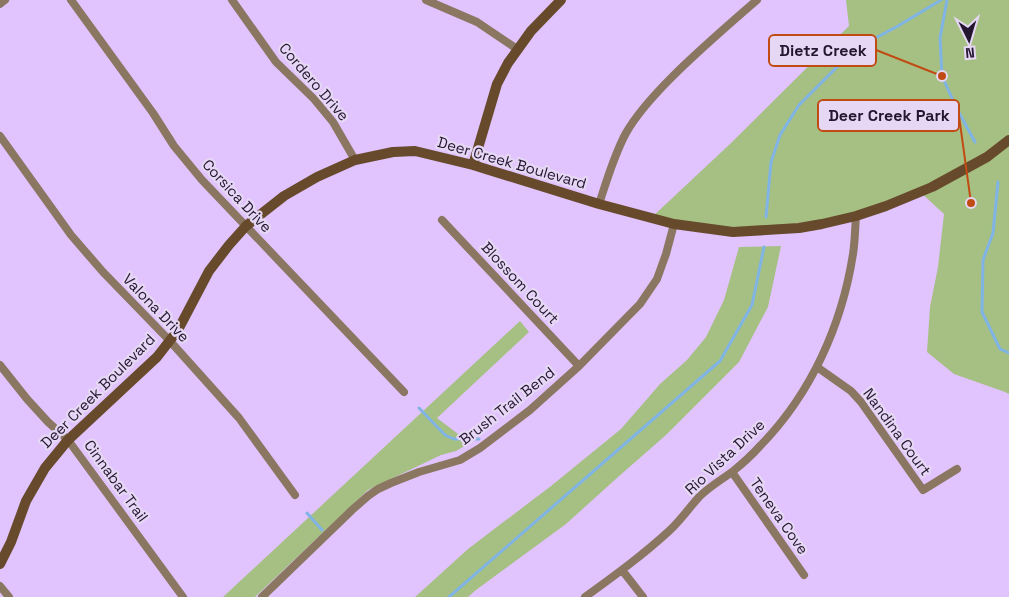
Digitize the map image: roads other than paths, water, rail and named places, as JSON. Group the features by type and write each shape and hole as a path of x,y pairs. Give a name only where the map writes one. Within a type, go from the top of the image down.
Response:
{"street":[{"path":"0,4 5,0"},
{"name":"Corsica Drive","path":"71,0 153,113 174,146 202,180 404,392"},
{"name":"Cordero Drive","path":"232,0 276,62 314,99 333,122 355,160"},
{"path":"426,0 477,22 517,49"},
{"path":"473,165 497,84 508,63 531,31 560,0"},
{"path":"599,204 618,150 639,113 684,65 756,0"},
{"name":"Valona Drive","path":"0,136 84,250 170,340 239,418 295,495"},
{"name":"Deer Creek Boulevard","path":"0,564 31,492 45,468 68,440 157,357 178,330 209,271 229,245 246,226 284,196 317,177 355,160 393,152 415,152 473,165 599,204 674,224 733,232 799,228 856,216 886,206 932,188 987,157 1009,140"},
{"name":"Rio Vista Drive","path":"586,597 668,532 706,491 732,472 760,446 797,400 817,367 834,327 845,293 853,253 856,216"},
{"name":"Blossom Court","path":"442,220 579,366"},
{"name":"Brush Trail Bend","path":"262,597 368,496 378,489 419,472 460,460 480,448 530,410 579,366 640,304 657,278 674,224"},
{"name":"Cinnabar Trail","path":"0,365 27,400 68,440 183,597"},
{"name":"Nandina Court","path":"817,367 851,392 861,402 923,490 957,469"},
{"name":"Teneva Cove","path":"732,472 804,575"},
{"path":"622,570 643,597"},
{"path":"0,586 9,597"}],"waterway":[{"path":"766,217 771,162 780,135 799,105 855,49 941,0"},
{"path":"947,0 940,38 942,76 975,142"},
{"path":"998,182 993,233 983,260 982,312 1000,349 1009,353"},
{"path":"449,597 720,361 752,305 764,247"},
{"path":"419,408 445,435 454,439 479,439"},
{"path":"307,513 322,530"}],"place":[{"name":"Dietz Creek","path":"942,76"},
{"name":"Deer Creek Park","path":"971,203"}]}
